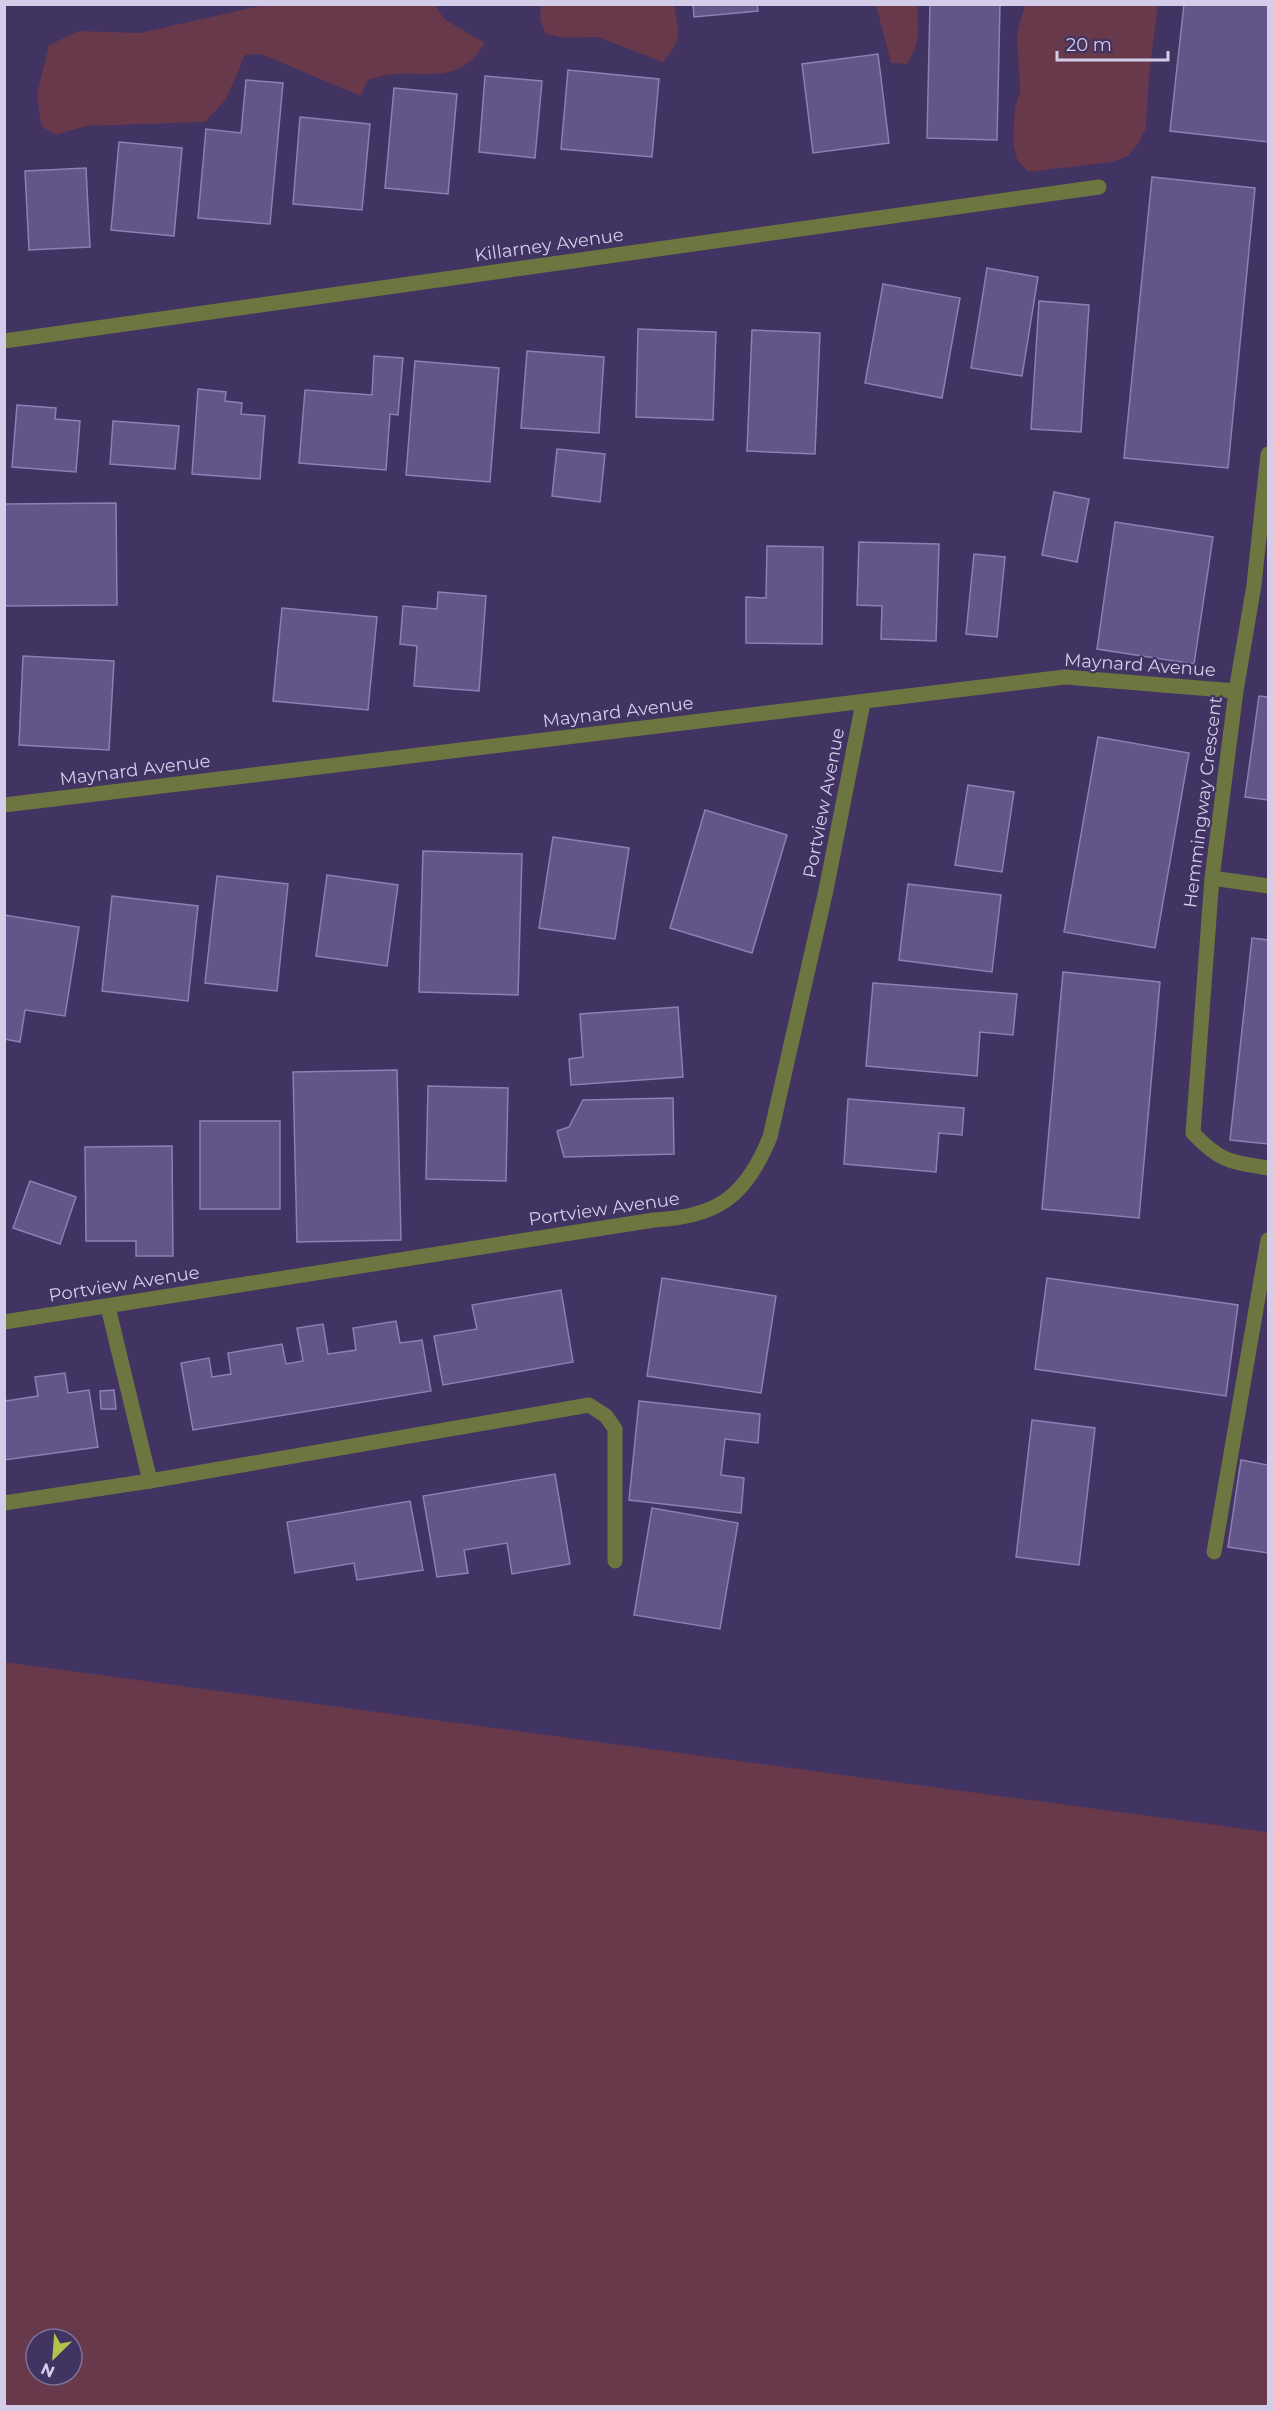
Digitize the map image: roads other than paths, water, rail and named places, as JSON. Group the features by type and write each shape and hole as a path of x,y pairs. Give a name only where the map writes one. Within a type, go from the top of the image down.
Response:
{"street":[{"name":"Killarney Avenue","path":"4,341 1099,187"},
{"name":"Hemmingway Crescent","path":"1269,454 1261,585 1236,691 1212,878 1193,1133 1210,1151 1229,1162 1269,1168"},
{"name":"Maynard Avenue","path":"4,805 1065,677 1236,691"},
{"name":"Portview Avenue","path":"4,1322 654,1220 685,1218 715,1208 739,1190 758,1165 770,1137 826,890 863,703"},
{"path":"1212,878 1269,886"},
{"path":"1214,1552 1269,1239"},
{"path":"108,1306 150,1480"},
{"path":"4,1503 589,1405 606,1416 615,1430 615,1561"}]}
